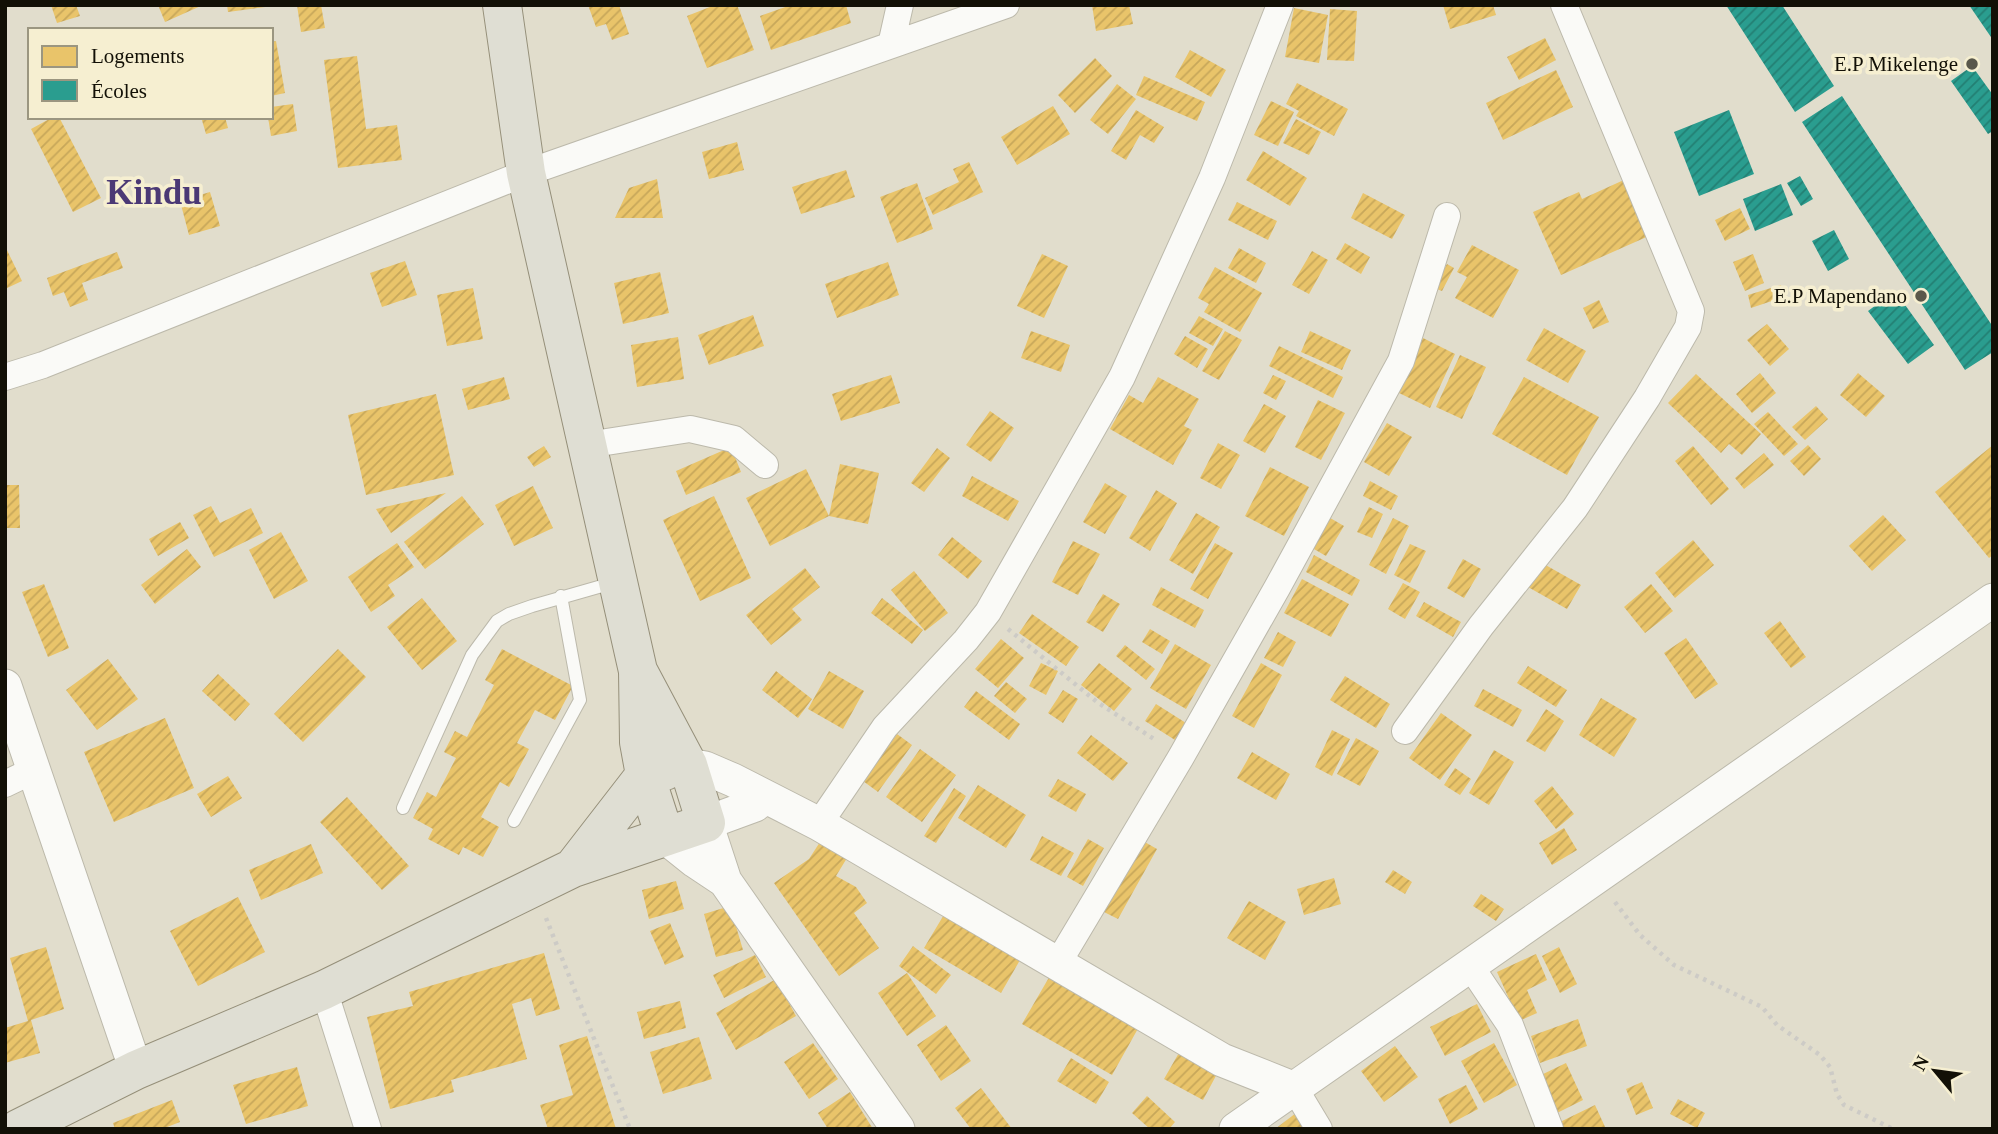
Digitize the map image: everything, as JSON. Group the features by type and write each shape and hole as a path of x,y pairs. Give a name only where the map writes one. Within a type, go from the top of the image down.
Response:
{"main road":[{"path":"502,5 526,173 638,671 639,742 645,775 666,836"},
{"path":"19,1129 136,1070 324,990 573,868 706,823 688,765 638,671"},
{"path":"573,868 645,775 688,765"}],"street":[{"path":"891,45 900,5"},
{"path":"5,377 43,365 526,173 1006,5"},
{"path":"819,824 885,727 966,640 988,612 1122,377 1212,178 1280,5"},
{"path":"1405,732 1480,626 1575,508 1647,398 1689,327 1692,311 1564,5"},
{"path":"1058,963 1181,757 1401,360 1447,216"},
{"path":"5,394 43,365"},
{"path":"587,445 690,429 734,439 765,465"},
{"path":"1236,1129 1993,600"},
{"path":"5,686 20,777 136,1070"},
{"path":"688,765 705,768 819,824 1222,1059 1295,1089 1319,1129"},
{"path":"764,796 755,805 706,823 725,881 898,1129"},
{"path":"666,836 695,861 725,881"},
{"path":"1469,964 1510,1025 1550,1129"},
{"path":"324,990 368,1129"}],"lane":[{"path":"403,808 472,655 497,621 509,614 561,596 618,581"},
{"path":"514,821 580,700 561,596"}],"path":[{"path":"988,612 1097,702 1181,757"},
{"path":"1595,877 1640,935 1674,965 1762,1007 1777,1025 1820,1055 1830,1067 1837,1094 1844,1105 1893,1129"},
{"path":"534,888 630,1129"}],"building: Logements":[{"path":"51,5 76,5 80,16 57,23"},
{"path":"158,5 203,5 165,22"},
{"path":"227,5 264,5 265,7 228,12"},
{"path":"297,5 321,5 325,28 301,32"},
{"path":"588,5 619,5 629,34 612,40 606,24 596,27"},
{"path":"715,5 737,5 754,50 707,68 687,16"},
{"path":"791,5 846,5 851,23 771,50 760,16"},
{"path":"1092,5 1129,5 1133,24 1096,31"},
{"path":"1443,5 1493,5 1496,15 1450,29"},
{"path":"1294,8 1328,15 1319,63 1285,57"},
{"path":"1330,9 1357,11 1354,61 1327,60"},
{"path":"1545,38 1556,60 1519,80 1507,57"},
{"path":"276,41 285,93 273,96 273,42"},
{"path":"1190,50 1226,70 1211,97 1175,77"},
{"path":"357,56 366,129 397,125 402,160 338,168 324,60"},
{"path":"1095,58 1112,76 1075,113 1058,95"},
{"path":"1556,70 1573,107 1503,140 1486,103"},
{"path":"1144,76 1205,102 1197,121 1136,95"},
{"path":"1297,83 1348,109 1334,136 1296,116 1299,111 1286,104"},
{"path":"1117,84 1136,99 1108,134 1090,120"},
{"path":"1271,101 1294,112 1278,146 1254,135"},
{"path":"293,104 297,131 271,136 268,119 273,119 273,107"},
{"path":"1053,106 1070,134 1017,165 1001,137"},
{"path":"1136,110 1164,127 1154,143 1140,135 1126,160 1111,151"},
{"path":"49,119 60,119 101,198 73,212 31,129"},
{"path":"202,119 226,119 228,128 206,134"},
{"path":"1296,119 1321,132 1309,155 1283,143"},
{"path":"737,142 744,170 709,179 702,152"},
{"path":"1263,151 1307,178 1290,206 1246,180"},
{"path":"969,162 983,192 933,215 925,198 959,182 953,169"},
{"path":"846,170 855,197 801,214 792,187"},
{"path":"657,179 663,218 615,218 629,188"},
{"path":"1626,179 1651,235 1561,275 1533,212 1579,192 1582,199"},
{"path":"917,183 933,229 897,243 880,197"},
{"path":"210,192 220,226 189,235 180,201"},
{"path":"1363,193 1405,215 1392,239 1351,218"},
{"path":"1237,202 1277,221 1268,240 1228,220"},
{"path":"1740,208 1750,229 1725,241 1715,220"},
{"path":"1345,243 1370,257 1361,274 1336,259"},
{"path":"1472,245 1519,270 1493,318 1455,298 1467,277 1457,272"},
{"path":"5,246 22,281 5,289"},
{"path":"1239,248 1266,263 1256,283 1228,268"},
{"path":"1312,251 1328,260 1309,294 1292,285"},
{"path":"117,252 123,268 82,283 88,300 70,307 64,292 53,296 47,278"},
{"path":"1042,254 1068,266 1044,318 1017,306"},
{"path":"1753,254 1764,283 1745,291 1733,262"},
{"path":"405,261 417,295 382,307 370,273"},
{"path":"888,262 899,295 837,318 825,284"},
{"path":"1447,264 1454,268 1442,291 1434,288"},
{"path":"1215,267 1262,293 1240,332 1204,312 1209,304 1198,298"},
{"path":"660,272 669,313 623,324 614,283"},
{"path":"1781,285 1784,297 1751,308 1748,295"},
{"path":"473,288 483,339 447,346 437,295"},
{"path":"1599,300 1609,322 1593,329 1583,308"},
{"path":"753,315 764,346 709,365 698,335"},
{"path":"1199,316 1223,329 1213,346 1189,333"},
{"path":"1767,324 1789,349 1770,366 1747,340"},
{"path":"1544,328 1586,351 1568,383 1526,360"},
{"path":"1031,331 1070,345 1061,372 1021,358"},
{"path":"1225,331 1242,340 1219,380 1202,371"},
{"path":"1310,331 1351,350 1342,370 1301,352"},
{"path":"1185,336 1208,349 1197,368 1174,354"},
{"path":"678,337 684,379 637,387 631,345"},
{"path":"1423,338 1455,354 1430,408 1397,392"},
{"path":"1279,346 1343,377 1333,398 1269,366"},
{"path":"1460,355 1486,367 1462,419 1436,407"},
{"path":"1760,373 1776,393 1752,413 1736,394"},
{"path":"1858,373 1885,396 1866,417 1840,395"},
{"path":"1696,374 1761,434 1742,455 1729,444 1721,453 1668,403"},
{"path":"891,375 900,403 841,421 832,394"},
{"path":"1273,375 1286,381 1276,400 1263,393"},
{"path":"504,377 510,399 468,410 462,389"},
{"path":"1158,377 1199,399 1184,426 1192,430 1173,465 1110,429 1129,395 1143,403"},
{"path":"1524,377 1599,417 1567,475 1492,434"},
{"path":"436,394 454,475 366,495 348,415"},
{"path":"1318,400 1345,413 1321,460 1295,447"},
{"path":"1264,404 1286,416 1265,453 1243,441"},
{"path":"1816,406 1828,419 1805,440 1792,427"},
{"path":"990,411 1014,428 991,462 966,445"},
{"path":"1768,412 1798,444 1784,456 1754,424"},
{"path":"1387,423 1412,437 1389,476 1364,462"},
{"path":"1218,443 1240,455 1221,489 1200,478"},
{"path":"1808,445 1821,459 1804,476 1790,461"},
{"path":"1993,445 1993,555 1989,558 1935,492"},
{"path":"544,446 551,457 534,467 527,457"},
{"path":"1693,446 1729,489 1711,505 1675,461"},
{"path":"731,447 741,472 686,495 676,471"},
{"path":"937,448 950,458 924,492 911,483"},
{"path":"1764,453 1774,465 1744,489 1735,478"},
{"path":"840,464 879,473 868,524 829,516"},
{"path":"1270,467 1309,487 1284,536 1245,516"},
{"path":"806,469 829,516 770,546 746,498"},
{"path":"972,476 1019,501 1008,521 962,496"},
{"path":"1370,481 1398,496 1391,510 1363,496"},
{"path":"1105,483 1127,496 1105,534 1083,522"},
{"path":"5,485 19,485 20,528 5,528"},
{"path":"533,486 553,528 514,546 495,505"},
{"path":"1156,490 1177,503 1150,551 1129,538"},
{"path":"446,493 391,533 376,509"},
{"path":"462,496 484,524 425,569 404,542"},
{"path":"714,496 751,578 700,601 663,520"},
{"path":"211,506 220,523 251,508 263,533 214,557 193,515"},
{"path":"1369,507 1383,514 1372,538 1357,532"},
{"path":"1196,513 1220,527 1193,574 1169,560"},
{"path":"1325,515 1344,526 1326,556 1307,545"},
{"path":"1883,515 1906,540 1872,571 1849,546"},
{"path":"1393,518 1409,526 1386,574 1369,565"},
{"path":"180,522 189,538 158,556 149,539"},
{"path":"281,532 308,581 274,599 249,550"},
{"path":"952,537 982,561 968,579 938,555"},
{"path":"1693,540 1714,565 1675,598 1655,573"},
{"path":"1073,541 1100,554 1078,595 1052,582"},
{"path":"397,543 414,567 388,585 395,596 371,612 348,577"},
{"path":"1215,543 1233,553 1208,599 1190,589"},
{"path":"1410,544 1426,551 1410,583 1394,575"},
{"path":"187,549 201,567 155,604 141,585"},
{"path":"1314,555 1360,580 1352,596 1306,572"},
{"path":"1463,559 1481,569 1464,598 1447,588"},
{"path":"1542,563 1581,585 1567,609 1528,587"},
{"path":"805,568 820,587 792,609 802,620 771,645 746,615"},
{"path":"914,571 948,613 925,631 891,590"},
{"path":"1302,579 1349,604 1331,637 1284,613"},
{"path":"1403,583 1420,592 1405,619 1388,609"},
{"path":"44,584 69,648 48,657 22,592"},
{"path":"1651,584 1673,611 1645,633 1624,607"},
{"path":"1161,587 1204,610 1195,628 1152,605"},
{"path":"1103,594 1120,604 1103,632 1086,622"},
{"path":"422,598 457,641 422,670 387,627"},
{"path":"882,598 923,630 912,644 871,613"},
{"path":"1424,602 1461,622 1453,637 1416,616"},
{"path":"1032,614 1079,647 1066,666 1019,633"},
{"path":"1780,621 1806,657 1791,668 1764,633"},
{"path":"1150,629 1170,641 1162,654 1142,642"},
{"path":"1278,632 1296,642 1283,667 1264,658"},
{"path":"1686,638 1718,684 1695,699 1664,653"},
{"path":"1001,639 1024,658 998,688 975,669"},
{"path":"1175,644 1211,665 1186,709 1150,688"},
{"path":"1125,645 1155,669 1146,680 1116,656"},
{"path":"338,649 366,677 303,742 274,714"},
{"path":"502,649 573,686 555,720 535,710 517,743 529,749 509,787 500,782 481,817 499,827 483,857 463,847 459,855 428,839 433,829 413,818 427,792 436,797 456,758 444,752 455,731 467,737 494,685 485,680"},
{"path":"108,659 138,699 97,730 66,690"},
{"path":"1041,663 1058,671 1046,695 1029,686"},
{"path":"1099,663 1132,689 1114,711 1081,685"},
{"path":"1261,663 1282,675 1254,728 1232,716"},
{"path":"1528,666 1567,690 1556,707 1517,683"},
{"path":"776,671 812,699 798,718 762,690"},
{"path":"829,671 864,691 843,729 808,709"},
{"path":"218,674 250,704 235,721 202,691"},
{"path":"1345,676 1390,704 1376,728 1330,700"},
{"path":"1006,682 1027,699 1015,713 994,696"},
{"path":"1483,689 1522,710 1513,727 1474,706"},
{"path":"1063,690 1078,699 1063,723 1048,713"},
{"path":"976,691 1020,724 1009,740 964,707"},
{"path":"1601,698 1637,719 1614,757 1579,735"},
{"path":"1156,704 1186,723 1175,740 1145,721"},
{"path":"1546,709 1564,721 1545,752 1526,741"},
{"path":"1441,713 1472,735 1440,780 1409,758"},
{"path":"165,718 194,788 114,822 84,752"},
{"path":"1332,730 1350,739 1332,776 1315,767"},
{"path":"897,734 912,745 878,792 863,781"},
{"path":"1091,735 1128,763 1113,781 1077,753"},
{"path":"1356,738 1379,751 1360,786 1337,774"},
{"path":"920,749 956,775 922,822 886,797"},
{"path":"1494,750 1514,762 1489,805 1469,793"},
{"path":"1252,752 1290,774 1276,800 1237,778"},
{"path":"1455,768 1471,779 1460,795 1444,785"},
{"path":"228,776 242,798 211,817 197,794"},
{"path":"1058,779 1086,794 1076,812 1048,796"},
{"path":"978,785 1026,815 1006,848 958,818"},
{"path":"1552,786 1574,814 1556,829 1534,801"},
{"path":"954,788 966,796 936,843 924,836"},
{"path":"347,797 409,866 382,890 320,822"},
{"path":"1564,828 1577,850 1552,865 1539,843"},
{"path":"1042,836 1074,853 1061,876 1030,860"},
{"path":"1088,839 1104,848 1083,886 1067,877"},
{"path":"1143,841 1157,849 1118,919 1104,912"},
{"path":"820,842 847,858 836,876 856,887 867,903 854,913 879,948 839,976 774,883 809,859"},
{"path":"311,844 323,873 261,900 249,870"},
{"path":"1393,870 1412,882 1405,894 1385,882"},
{"path":"1334,878 1341,904 1304,915 1297,889"},
{"path":"676,881 684,909 649,919 642,890"},
{"path":"1481,894 1504,909 1496,921 1473,906"},
{"path":"238,897 265,952 198,986 170,931"},
{"path":"1249,901 1286,922 1265,960 1227,938"},
{"path":"730,906 743,950 716,957 704,914"},
{"path":"948,908 1024,953 1001,993 924,948"},
{"path":"670,923 684,957 665,965 650,931"},
{"path":"913,946 951,975 936,994 899,966"},
{"path":"46,947 64,1009 31,1020 40,1053 5,1063 5,1028 28,1021 10,958"},
{"path":"1559,947 1577,984 1560,993 1542,956"},
{"path":"544,953 560,1009 536,1016 531,998 512,1004 527,1059 451,1080 454,1092 390,1109 367,1017 413,1006 409,992"},
{"path":"1536,954 1547,980 1527,990 1537,1013 1519,1021 1497,972"},
{"path":"755,955 766,977 724,998 713,975"},
{"path":"907,973 936,1016 907,1036 878,993"},
{"path":"1051,974 1140,1025 1112,1075 1022,1024"},
{"path":"776,979 796,1016 736,1050 716,1013"},
{"path":"680,1001 686,1028 644,1039 637,1012"},
{"path":"1477,1004 1491,1032 1445,1056 1430,1027"},
{"path":"1578,1019 1587,1046 1540,1063 1531,1036"},
{"path":"946,1025 971,1061 941,1081 917,1045"},
{"path":"587,1036 616,1129 548,1129 540,1105 573,1095 559,1045"},
{"path":"699,1037 712,1079 663,1094 650,1052"},
{"path":"813,1043 838,1079 809,1099 784,1062"},
{"path":"1494,1043 1517,1085 1484,1103 1461,1061"},
{"path":"1395,1046 1418,1077 1384,1102 1361,1071"},
{"path":"1180,1051 1218,1072 1203,1100 1164,1079"},
{"path":"1071,1058 1109,1082 1096,1104 1057,1081"},
{"path":"1566,1063 1583,1100 1557,1113 1539,1076"},
{"path":"297,1067 308,1106 246,1124 233,1085"},
{"path":"1642,1082 1653,1108 1636,1115 1626,1089"},
{"path":"1466,1085 1478,1109 1450,1124 1438,1099"},
{"path":"981,1088 1012,1129 971,1129 955,1108"},
{"path":"850,1092 873,1129 828,1129 818,1113"},
{"path":"1147,1096 1175,1122 1169,1129 1150,1129 1132,1113"},
{"path":"1678,1099 1705,1113 1697,1128 1670,1114"},
{"path":"172,1100 180,1122 162,1129 115,1129 113,1123"},
{"path":"1595,1105 1606,1129 1563,1129 1560,1122"},
{"path":"1296,1113 1308,1129 1275,1129"}],"building: Écoles":[{"path":"1726,5 1782,5 1834,86 1795,112"},
{"path":"1969,5 1993,5 1993,40"},
{"path":"1972,66 1993,95 1993,131 1988,134 1951,81"},
{"path":"1842,96 1993,327 1993,352 1965,370 1802,122"},
{"path":"1729,110 1754,174 1699,196 1674,132"},
{"path":"1800,176 1813,199 1801,206 1787,183"},
{"path":"1781,184 1793,215 1755,231 1743,199"},
{"path":"1834,230 1849,259 1828,271 1812,241"},
{"path":"1895,291 1934,345 1908,364 1868,311"}],"place":[{"name":"E.P Mikelenge","path":"1972,64"},
{"name":"E.P Mapendano","path":"1921,296"}],"district":[{"name":"Kindu","path":"154,192"}]}
